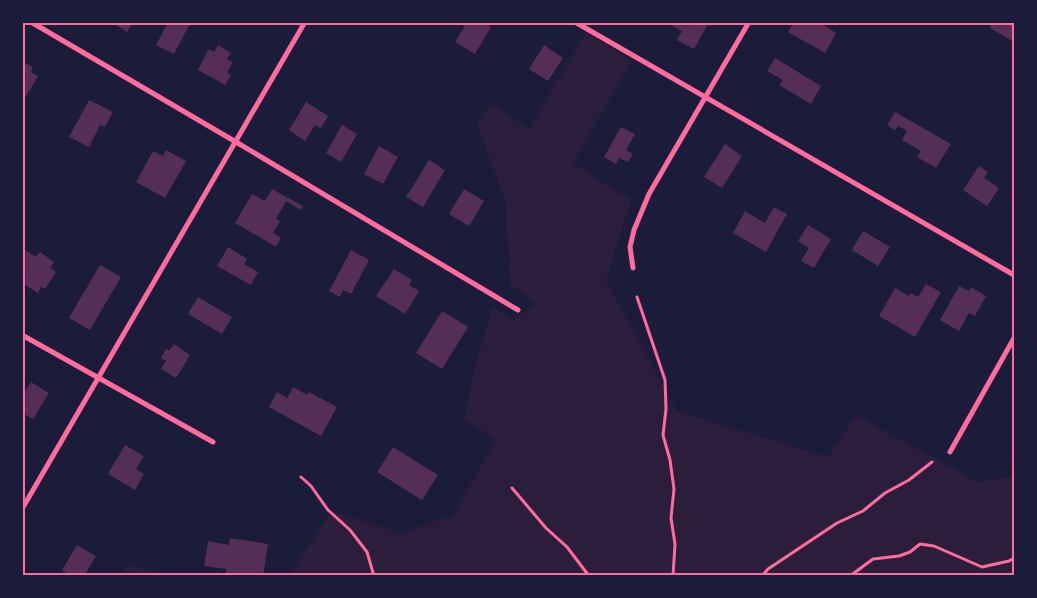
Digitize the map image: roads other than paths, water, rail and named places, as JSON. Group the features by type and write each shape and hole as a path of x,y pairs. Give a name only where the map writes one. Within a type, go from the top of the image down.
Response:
{"street":[{"path":"30,22 518,310"},
{"path":"22,509 305,22"},
{"path":"575,22 1014,275"},
{"path":"633,268 630,247 634,230 650,194 750,22"},
{"path":"22,335 213,442"},
{"path":"950,452 1014,338"}]}
